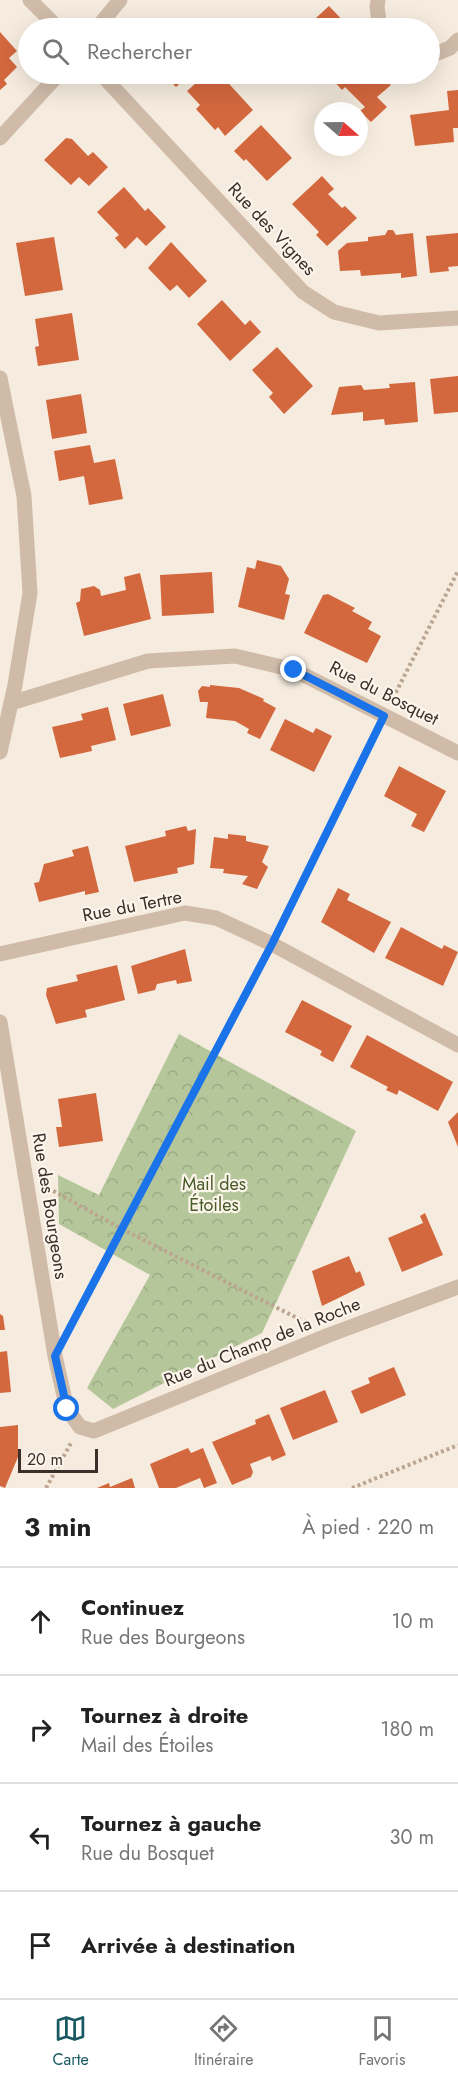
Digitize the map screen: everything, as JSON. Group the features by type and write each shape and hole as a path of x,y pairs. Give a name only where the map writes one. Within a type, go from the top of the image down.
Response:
{"street":[{"path":"30,0 48,18"},
{"path":"105,18 120,0"},
{"path":"378,0 379,18"},
{"path":"440,52 450,48 458,40"},
{"path":"0,138 50,84"},
{"name":"Rue des Vignes","path":"110,84 303,292 334,312 379,323 458,318"},
{"path":"0,378 24,496 30,592 0,752"},
{"name":"Rue du Bosquet","path":"11,703 148,661 235,656 294,670 458,753"},
{"name":"Rue du Tertre","path":"0,954 185,913 216,918 272,944 458,1045"},
{"name":"Rue des Bourgeons","path":"0,1022 55,1356 67,1409 80,1427"},
{"name":"Rue du Champ de la Roche","path":"80,1427 94,1431 329,1335 458,1287"}],"path":[{"path":"55,1356 272,944 458,571"},
{"path":"25,1175 122,1229 329,1335"},
{"path":"46,1488 80,1427"},
{"path":"352,1488 458,1445"}],"green space":[{"name":"Mail des Étoiles","path":"179,1034 356,1131 262,1333 113,1409 87,1388 150,1275 59,1224 58,1175 99,1195"}],"building":[{"path":"329,6 340,18 316,18"},
{"path":"0,32 17,51 9,58 17,67 4,80 7,84 0,90"},
{"path":"195,84 229,84 253,110 225,136 218,127 215,130 196,109 200,105 187,91"},
{"path":"337,84 390,84 377,97 387,107 371,122 368,119 368,102 360,102 345,87 342,90"},
{"path":"458,90 458,128 453,128 454,142 415,146 410,115 449,110 447,91"},
{"path":"261,125 292,158 267,181 246,159 244,161 234,151"},
{"path":"66,138 72,139 88,156 93,152 108,167 89,186 79,177 71,185 44,160"},
{"path":"322,176 334,189 328,194 342,208 345,206 357,218 327,246 316,235 319,232 292,204"},
{"path":"124,187 145,211 148,208 166,227 146,246 137,237 125,249 115,238 119,235 97,212"},
{"path":"388,230 393,230 396,235 413,233 417,276 401,278 401,273 361,276 360,270 340,271 338,251 347,243 368,241 368,237 385,235"},
{"path":"458,233 458,266 448,267 449,271 430,273 426,236"},
{"path":"54,237 63,290 25,296 16,243"},
{"path":"171,242 207,281 189,298 177,285 170,291 148,268"},
{"path":"222,300 245,325 250,320 261,332 230,361 197,324"},
{"path":"72,313 79,360 38,366 35,347 39,346 35,319"},
{"path":"277,347 313,386 284,414 269,397 273,393 252,370"},
{"path":"458,376 458,412 434,414 430,379"},
{"path":"415,382 418,422 385,425 384,419 363,421 363,412 331,415 339,387 361,385 364,390 390,388 389,384"},
{"path":"81,394 87,433 52,439 46,400"},
{"path":"90,445 94,463 115,459 123,499 89,505 84,476 59,481 54,451"},
{"path":"257,560 281,566 289,579 285,594 290,595 284,620 238,607 247,567 255,569"},
{"path":"212,572 214,613 162,616 160,575"},
{"path":"140,573 151,619 84,636 76,603 80,601 81,589 94,586 100,590 101,596 126,590 124,577"},
{"path":"328,594 355,608 352,611 372,622 368,629 381,636 367,663 304,633 323,595"},
{"path":"210,685 239,688 264,699 263,701 276,708 260,739 247,733 249,729 235,721 206,718 208,702 200,702 198,691 202,686 210,687"},
{"path":"163,694 171,726 131,736 123,704"},
{"path":"108,707 116,740 91,746 92,751 60,758 52,727 83,720 81,714"},
{"path":"285,719 313,733 316,728 332,736 314,772 270,750"},
{"path":"399,766 446,791 424,832 411,826 417,814 384,796"},
{"path":"186,826 188,831 196,829 194,864 177,868 178,873 134,882 125,846 166,836 165,831"},
{"path":"228,834 246,836 246,841 269,846 262,862 268,867 257,889 242,884 248,876 223,873 224,869 210,868 214,837 228,839"},
{"path":"88,846 99,892 85,895 85,891 39,902 34,883 39,882 44,864 74,856 72,850"},
{"path":"338,888 350,894 347,900 391,922 374,953 321,922"},
{"path":"401,927 442,949 444,945 458,952 443,986 385,958"},
{"path":"185,949 192,981 177,984 176,980 157,984 155,990 138,994 131,966"},
{"path":"117,965 125,1000 85,1010 87,1017 56,1024 46,995 47,988 78,981 76,975"},
{"path":"302,1000 352,1026 333,1062 320,1055 322,1051 285,1032"},
{"path":"367,1035 453,1082 438,1111 399,1090 397,1095 386,1090 388,1087 350,1067"},
{"path":"96,1093 103,1141 59,1147 56,1127 62,1127 58,1099"},
{"path":"458,1112 458,1147 448,1122"},
{"path":"425,1213 443,1255 402,1272 388,1238 423,1223 420,1216"},
{"path":"349,1256 356,1273 360,1271 365,1285 322,1306 312,1271"},
{"path":"0,1314 3,1316 5,1330 0,1330"},
{"path":"7,1351 11,1392 0,1393 0,1352"},
{"path":"394,1367 406,1395 361,1414 351,1391 370,1383 368,1378"},
{"path":"325,1390 338,1422 293,1440 280,1408"},
{"path":"269,1414 286,1455 272,1461 270,1456 250,1464 253,1472 251,1477 232,1485 212,1442 256,1424 255,1420"},
{"path":"18,1425 18,1457 5,1488 0,1486 0,1427"},
{"path":"188,1448 191,1453 203,1448 217,1483 204,1488 200,1478 176,1488 159,1488 150,1464"},
{"path":"132,1478 135,1488 97,1488 109,1483 110,1487"}],"route":[{"path":"67,1409 55,1356 272,944 384,716 294,670"}]}
